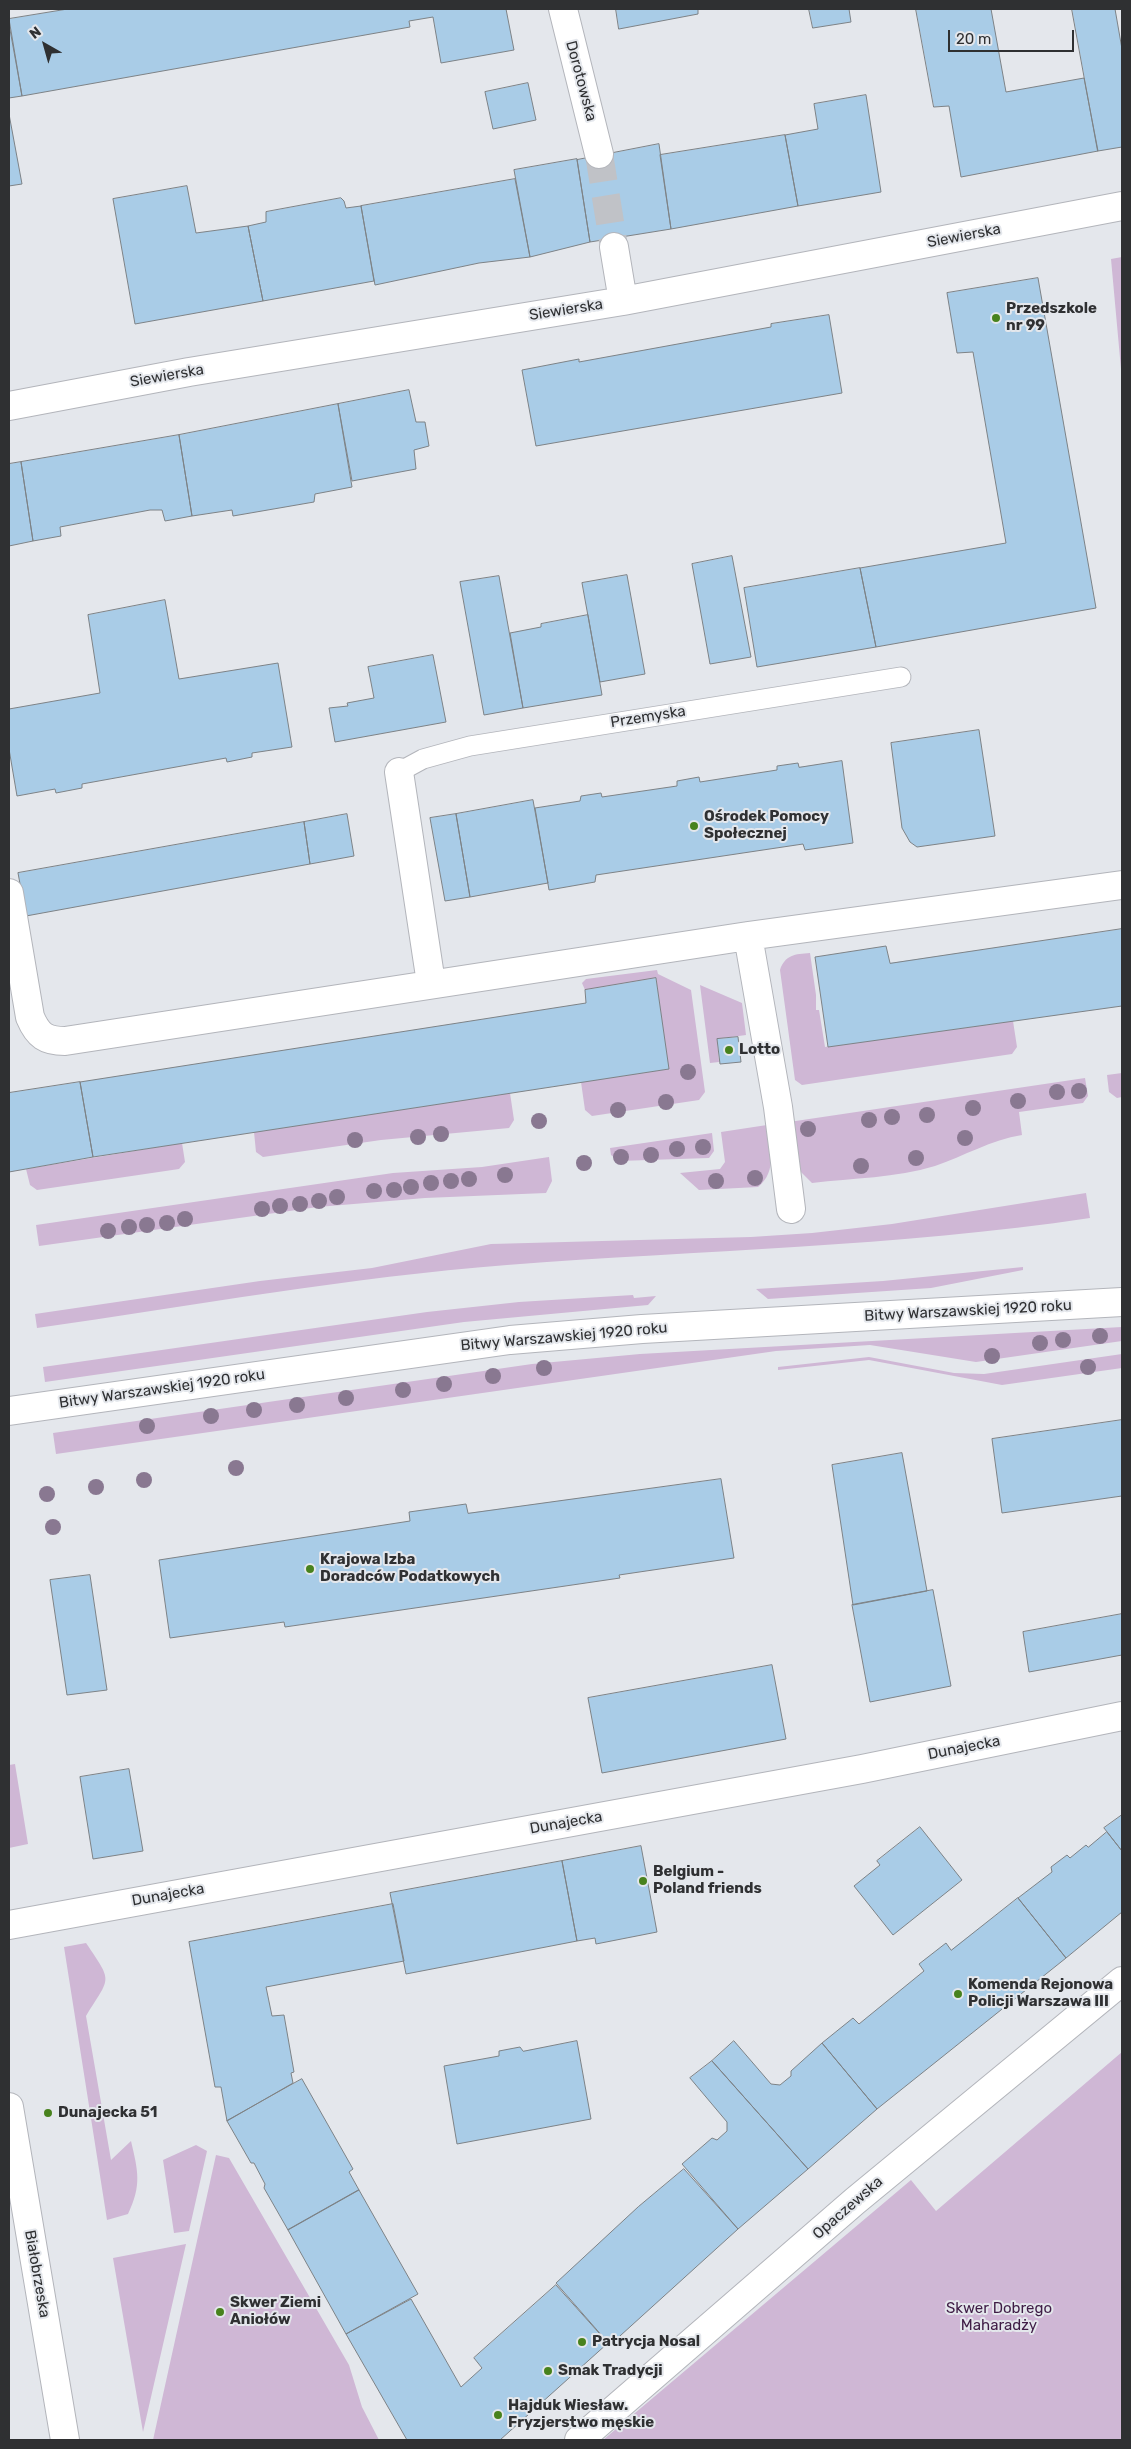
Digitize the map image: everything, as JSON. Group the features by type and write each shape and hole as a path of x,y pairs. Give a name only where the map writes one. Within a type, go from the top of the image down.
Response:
{"street":[{"name":"Dorotowska","path":"563,9 599,154"},
{"name":"Siewierska","path":"9,406 189,372 623,301 1122,206"},
{"path":"614,247 623,301"},
{"path":"399,772 431,983"},
{"path":"9,893 30,1018 35,1030 50,1041 65,1041 431,983 748,936 1122,884"},
{"path":"748,936 778,1108 791,1209"},
{"name":"Bitwy Warszawskiej 1920 roku","path":"9,1411 510,1340 642,1329 1122,1302"},
{"name":"Dunajecka","path":"9,1925 862,1769 1122,1716"},
{"name":"Opaczewska","path":"579,2440 883,2177 1122,1981"},
{"name":"Białobrzeska","path":"9,2108 65,2440"}],"lane":[{"name":"Przemyska","path":"399,772 423,759 470,746 901,677"}],"green space":[{"path":"1122,257 1122,380 1111,259"},
{"path":"810,953 816,995 816,1010 819,1010 825,1047 1013,1021 1017,1047 1012,1054 802,1085 795,1080 780,970 785,961 791,956"},
{"path":"657,970 658,974 691,990 705,1092 699,1100 592,1116 585,1110 581,1082 668,1069 656,978 585,990 582,983 586,979"},
{"path":"700,985 742,1003 746,1035 717,1039 719,1062 710,1063"},
{"path":"1122,1073 1122,1097 1117,1098 1109,1092 1107,1075"},
{"path":"1085,1078 1088,1096 1083,1103 1019,1112 1022,1135 988,1144 935,1166 905,1173 812,1183 798,1169 789,1122"},
{"path":"510,1093 514,1120 509,1128 381,1140 263,1157 256,1152 254,1132"},
{"path":"767,1125 771,1150 770,1166 764,1181 758,1187 699,1190 680,1173 720,1169 725,1162 721,1132"},
{"path":"712,1133 714,1151 709,1158 619,1161 611,1155 610,1148"},
{"path":"182,1143 185,1162 179,1169 37,1190 30,1185 26,1169"},
{"path":"549,1157 552,1181 546,1193 425,1198 318,1207 39,1246 36,1225 393,1173 482,1167"},
{"path":"1086,1193 1090,1218 1017,1228 871,1242 448,1270 330,1284 37,1328 35,1314 260,1281 372,1268 491,1244 751,1237 812,1233 892,1224"},
{"path":"1023,1267 1023,1270 931,1288 768,1299 756,1289 883,1281"},
{"path":"633,1295 634,1298 656,1296 648,1305 464,1322 45,1382 43,1367 427,1312 519,1302"},
{"path":"1122,1327 1122,1341 976,1362 870,1345 776,1351 56,1454 53,1433 532,1364 640,1354"},
{"path":"1122,1354 1122,1368 1002,1385 869,1360 778,1370 778,1367 869,1357 954,1373 984,1374"},
{"path":"15,1764 28,1844 9,1848 9,1765"},
{"path":"86,1943 101,1966 106,1980 86,2016 111,2160 131,2141 137,2170 137,2186 128,2214 107,2220 64,1947"},
{"name":"Skwer Dobrego Maharadży","path":"1122,2052 1122,2440 603,2440 911,2180 936,2211"},
{"path":"196,2145 207,2151 189,2231 174,2233 163,2160"},
{"name":"Skwer Ziemi Aniołów","path":"216,2155 229,2158 349,2365 362,2407 379,2440 153,2440"},
{"path":"186,2244 143,2432 113,2258"}],"building":[{"path":"68,9 506,9 514,50 441,63 433,17 409,21 410,27 22,96 9,19"},
{"path":"616,9 698,9 698,14 619,29"},
{"path":"809,9 849,9 851,22 813,28"},
{"path":"916,9 991,9 1006,92 1084,78 1098,151 961,177 949,106 934,107"},
{"path":"1072,9 1115,9 1122,49 1122,147 1098,151"},
{"path":"9,24 22,96 9,98"},
{"path":"528,83 536,120 493,129 485,92"},
{"path":"866,95 881,192 798,206 785,135 818,129 814,104"},
{"path":"9,114 22,184 9,186"},
{"path":"785,135 798,206 671,229 660,155"},
{"path":"659,144 671,229 590,242 577,160"},
{"path":"577,159 590,242 530,257 514,170"},
{"path":"515,179 530,257 479,263 375,285 361,206"},
{"path":"187,186 196,233 248,226 263,301 135,324 113,199"},
{"path":"341,198 346,208 361,206 374,281 263,301 248,226 266,222 266,212"},
{"path":"1038,278 1096,608 876,647 860,568 1006,543 973,352 957,353 947,293"},
{"path":"829,315 842,393 536,446 522,370 579,359 579,362 771,327 771,324"},
{"path":"409,390 416,422 425,422 429,446 414,450 416,469 352,481 338,404"},
{"path":"338,404 352,487 315,494 314,502 233,516 232,510 192,516 179,435"},
{"path":"179,435 192,516 165,521 162,510 150,510 60,527 61,536 33,541 21,462"},
{"path":"21,462 33,541 9,546 9,464"},
{"path":"732,556 751,657 710,664 692,564"},
{"path":"860,568 876,647 757,667 744,588"},
{"path":"627,575 645,674 600,682 582,583"},
{"path":"499,576 523,708 484,715 460,582"},
{"path":"165,600 179,679 278,663 292,747 252,753 252,757 227,762 226,758 82,784 82,788 56,793 55,789 17,796 9,749 9,709 100,693 88,615"},
{"path":"588,615 602,695 523,708 510,633 541,627 541,624"},
{"path":"433,655 446,722 335,742 329,708 348,706 347,703 374,698 368,667"},
{"path":"979,730 995,836 917,847 910,842 902,828 891,743"},
{"name":"Ośrodek Pomocy Społecznej","path":"842,761 853,843 805,850 803,844 596,875 595,882 549,890 535,808 580,801 581,796 601,793 602,797 677,786 677,781 699,777 700,782 777,770 777,766 798,763 799,767"},
{"path":"533,800 548,883 470,897 456,814"},
{"path":"347,814 354,856 310,864 304,822"},
{"path":"456,814 470,897 445,901 430,818"},
{"path":"304,822 310,864 26,916 18,873"},
{"path":"1122,929 1122,1006 828,1047 815,957 886,946 890,963"},
{"path":"656,978 669,1069 93,1157 80,1082 586,1003 585,990"},
{"name":"Lotto","path":"738,1037 741,1062 720,1064 717,1039"},
{"path":"80,1082 93,1157 9,1172 9,1093"},
{"path":"1122,1420 1122,1496 1002,1513 992,1439"},
{"path":"902,1453 927,1591 853,1605 832,1465"},
{"path":"721,1479 734,1558 619,1575 620,1578 285,1627 284,1622 170,1638 159,1560 410,1521 409,1512 466,1504 468,1513"},
{"path":"90,1575 107,1690 67,1695 50,1580"},
{"path":"933,1590 951,1686 870,1702 852,1605"},
{"path":"1122,1614 1122,1655 1029,1672 1023,1632"},
{"path":"772,1665 786,1739 602,1773 588,1698"},
{"path":"129,1769 143,1851 93,1859 80,1777"},
{"path":"1122,1815 1122,1851 1104,1828"},
{"path":"920,1827 962,1880 893,1935 854,1886 880,1865 877,1861"},
{"path":"1107,1832 1122,1851 1122,1912 1066,1958 1018,1898 1052,1872 1051,1867 1067,1855 1070,1858"},
{"path":"641,1846 657,1932 596,1944 595,1938 577,1941 562,1861"},
{"path":"562,1861 577,1941 406,1974 390,1893"},
{"name":"Komenda Rejonowa Policji Warszawa III","path":"1018,1898 1066,1958 877,2109 822,2043 853,2018 859,2024 924,1971 919,1964 946,1943 951,1950"},
{"path":"393,1904 404,1961 266,1987 272,2016 284,2015 294,2072 291,2073 293,2083 227,2121 221,2087 215,2087 189,1942"},
{"path":"577,2041 591,2119 457,2144 444,2066 499,2056 499,2051 520,2047 523,2051"},
{"path":"734,2041 771,2084 780,2085 791,2076 791,2071 822,2043 877,2109 808,2169 712,2061"},
{"path":"712,2061 808,2169 738,2229 682,2164 712,2138 717,2140 727,2131 727,2122 690,2078"},
{"path":"302,2079 353,2169 349,2172 359,2190 288,2230 264,2188 265,2184 254,2163 251,2163 227,2121"},
{"path":"684,2169 738,2229 610,2345 556,2283 638,2207"},
{"path":"359,2190 418,2294 346,2334 288,2230"},
{"path":"556,2285 608,2343 500,2440 407,2440 346,2334 411,2299 461,2387 482,2368 474,2358"}],"tunnel":[{"path":"599,154 614,247"}],"place":[{"name":"Przedszkole nr 99","path":"996,318"},
{"name":"Ośrodek Pomocy Społecznej","path":"694,826"},
{"name":"Lotto","path":"729,1050"},
{"name":"Krajowa Izba Doradców Podatkowych","path":"310,1569"},
{"name":"Belgium - Poland friends","path":"643,1881"},
{"name":"Komenda Rejonowa Policji Warszawa III","path":"958,1994"},
{"name":"Dunajecka 51","path":"48,2113"},
{"name":"Skwer Ziemi Aniołów","path":"220,2312"},
{"name":"Patrycja Nosal","path":"582,2342"},
{"name":"Smak Tradycji","path":"548,2371"},
{"name":"Hajduk Wiesław. Fryzjerstwo męskie","path":"498,2415"}]}
